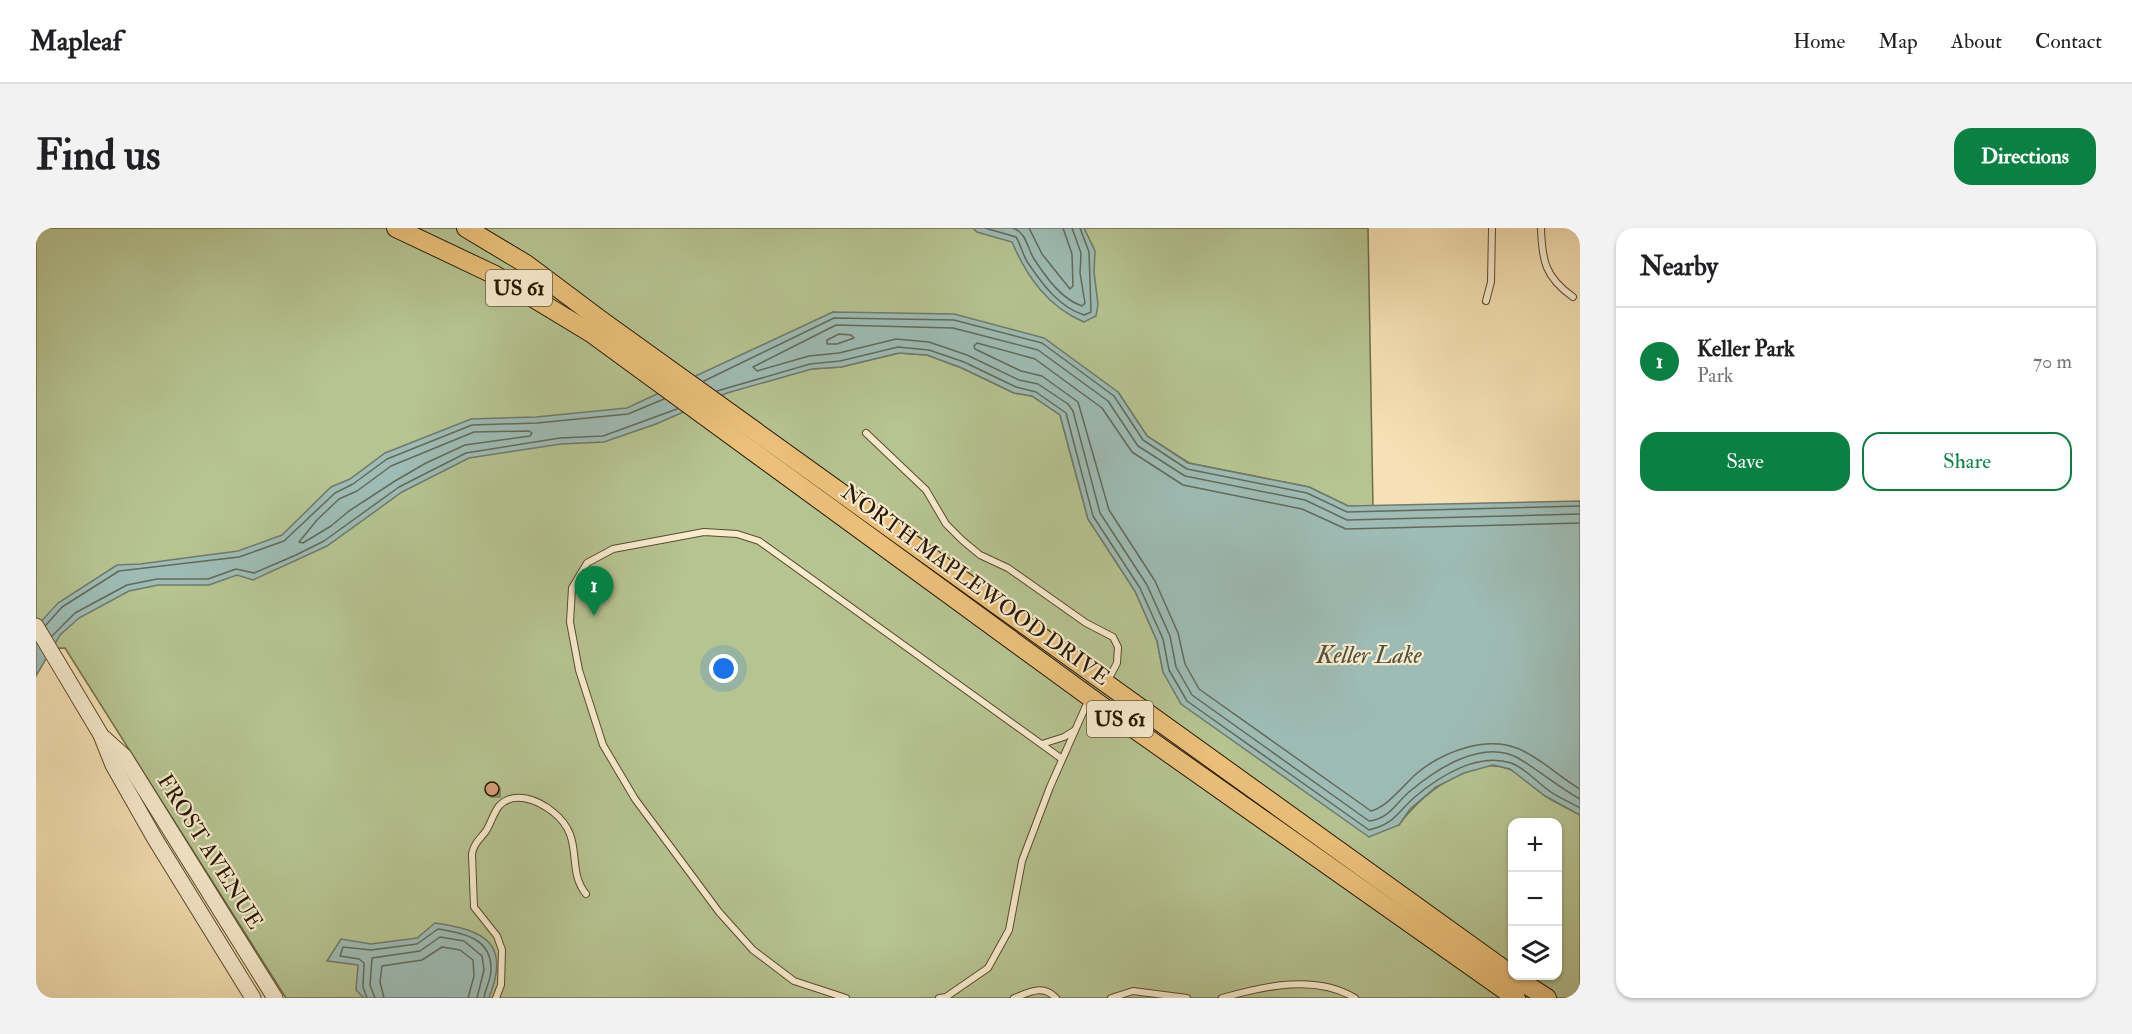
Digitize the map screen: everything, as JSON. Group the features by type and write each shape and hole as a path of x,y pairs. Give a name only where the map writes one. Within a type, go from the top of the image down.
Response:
{"main road":[{"name":"NORTH MAPLEWOOD DRIVE","path":"398,228 465,259 544,302 633,363 1090,697 1516,998"},
{"name":"NORTH MAPLEWOOD DRIVE","path":"466,228 526,264 653,358 1508,971"},
{"name":"NORTH MAPLEWOOD DRIVE","path":"1520,980 1546,998"}],"street":[{"name":"FROST AVENUE","path":"36,626 101,735 113,765 145,820 253,998"},
{"name":"FROST AVENUE","path":"101,735 124,756 275,998"}],"lane":[{"path":"1486,301 1491,282 1492,228"},
{"path":"1541,228 1546,268 1555,284 1573,297"},
{"path":"866,433 926,490 946,524 980,555 1017,574 1094,628 1113,637 1118,647 1117,663 1106,683"},
{"path":"846,998 794,981 753,950 719,912 635,799 603,745 579,670 570,622 572,588 588,563 613,549 704,532 738,534 759,541 1062,759"},
{"path":"939,998 946,997 988,968 1009,930 1022,861 1062,759 1090,697"},
{"path":"1042,744 1064,737 1075,730"},
{"path":"496,998 501,985 502,950 497,936 474,906 472,854 474,845 501,804 522,797 535,800 553,812 567,826 574,843 578,884 586,894"},
{"path":"1222,998 1272,986 1295,984 1342,990 1355,998"},
{"path":"1014,998 1036,990 1047,990 1056,998"},
{"path":"1111,998 1133,991 1187,998"}],"green space":[{"path":"36,228 1368,228 1373,507 1348,506 1309,487 1189,463 1147,436 1118,392 833,312 702,376 841,367 899,353 927,355 962,368 1014,393 1032,396 1060,415 1088,519 1135,591 1157,641 1163,672 1399,825 1419,802 1447,780 1479,767 1494,766 1509,769 1547,797 1580,815 1580,998 286,998 65,648 36,649"}],"water":[{"path":"973,228 1084,228 1095,251 1094,272 1098,304 1096,316 1084,322 1071,316 1049,299 1032,279 1012,242 977,232"},
{"name":"Keller Lake","path":"833,312 954,314 1044,338 1118,392 1147,436 1188,463 1309,487 1348,506 1580,501 1580,815 1545,796 1510,769 1493,765 1464,773 1436,787 1410,809 1399,825 1369,837 1181,704 1163,672 1157,641 1135,591 1088,519 1060,415 1032,396 1014,393 962,368 927,355 899,353 841,367 812,369 727,393 656,424 604,442 561,444 469,458 402,492 327,546 253,580 237,575 209,585 158,585 129,591 79,618 60,635 36,676 36,627 58,603 117,565 238,551 282,535 331,487 350,479 385,453 471,419 536,417 627,408"},
{"path":"435,923 468,930 489,942 495,952 497,964 489,998 364,998 356,990 358,965 327,961 341,939 371,944 417,938"}],"building":[{"path":"489,782 495,782 499,789 495,796 489,796 485,792 485,786"}],"place":[{"name":"Keller Park","path":"594,616"}]}
